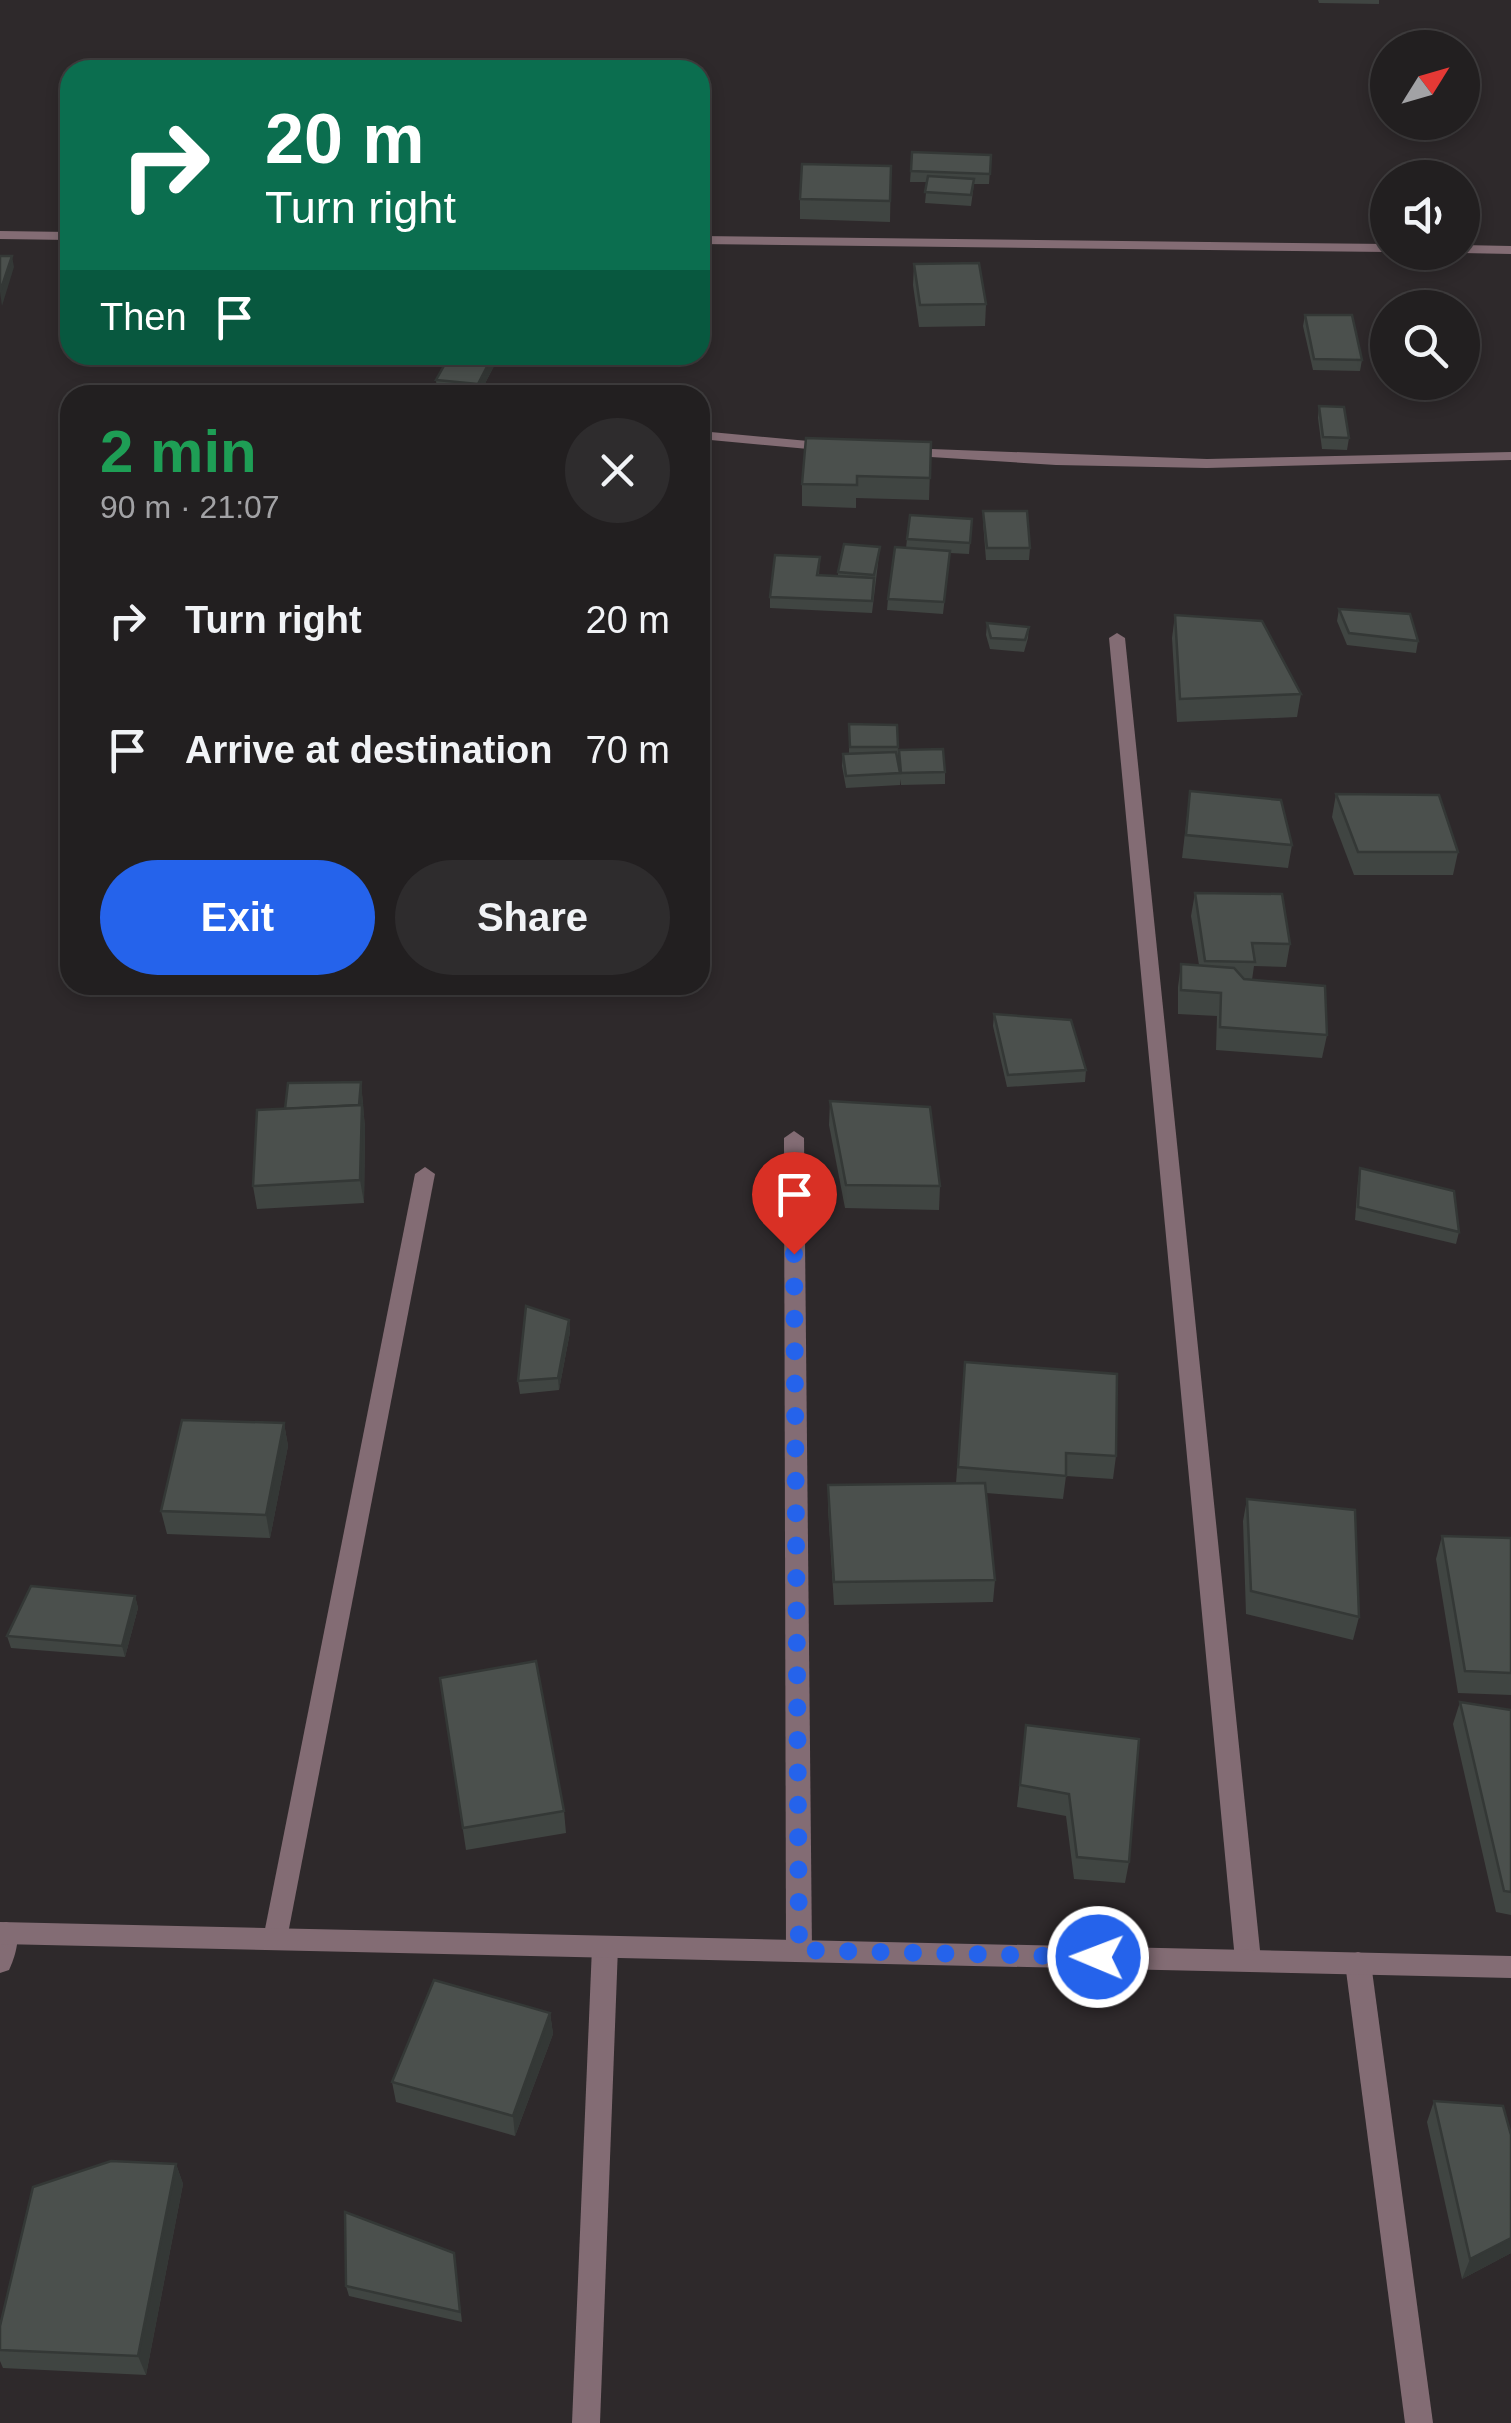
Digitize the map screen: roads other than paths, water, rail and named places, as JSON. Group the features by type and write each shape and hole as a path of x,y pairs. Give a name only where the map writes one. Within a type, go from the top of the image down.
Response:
{"street":[{"path":"0,235 60,236"},
{"path":"710,240 1370,248"},
{"path":"1480,249 1511,250"},
{"path":"710,436 847,448"},
{"path":"886,450 1067,463 1262,467 1511,456"},
{"path":"1117,638 1248,1960"},
{"path":"794,1138 799,1950"},
{"path":"275,1939 425,1174"},
{"path":"0,1962 3,1933 1511,1967"},
{"path":"586,2423 605,1947"},
{"path":"1358,1963 1419,2423"}]}
